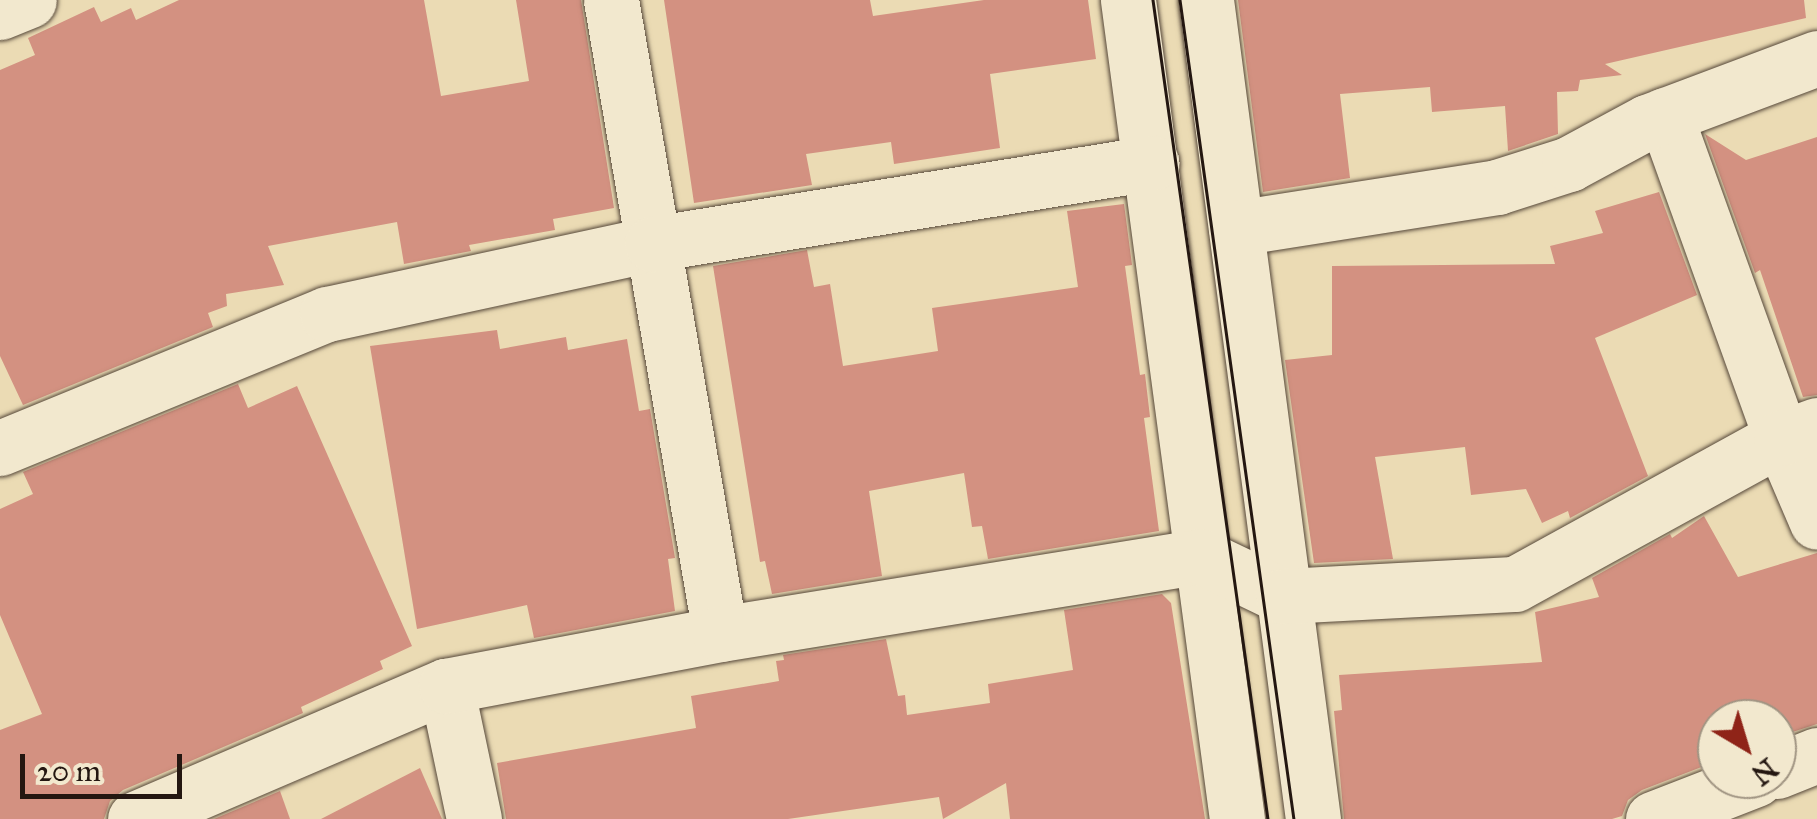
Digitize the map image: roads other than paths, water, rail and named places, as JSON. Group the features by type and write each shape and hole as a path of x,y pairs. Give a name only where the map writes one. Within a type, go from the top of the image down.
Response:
{"street":[{"path":"0,12 29,0"},
{"path":"610,0 720,634"},
{"path":"1128,0 1237,819"},
{"path":"1206,0 1313,819"},
{"path":"1236,228 1497,186 1569,164 1665,115 1817,58"},
{"path":"1665,115 1799,431 1817,522"},
{"path":"0,448 327,314 652,244 1150,163"},
{"path":"136,819 446,686 720,634 1200,556 1283,596 1514,584 1799,431"},
{"path":"446,686 474,819"},
{"path":"1653,819 1719,799"}],"tram line":[{"path":"1153,0 1268,819"},
{"path":"1180,0 1294,819"}]}
